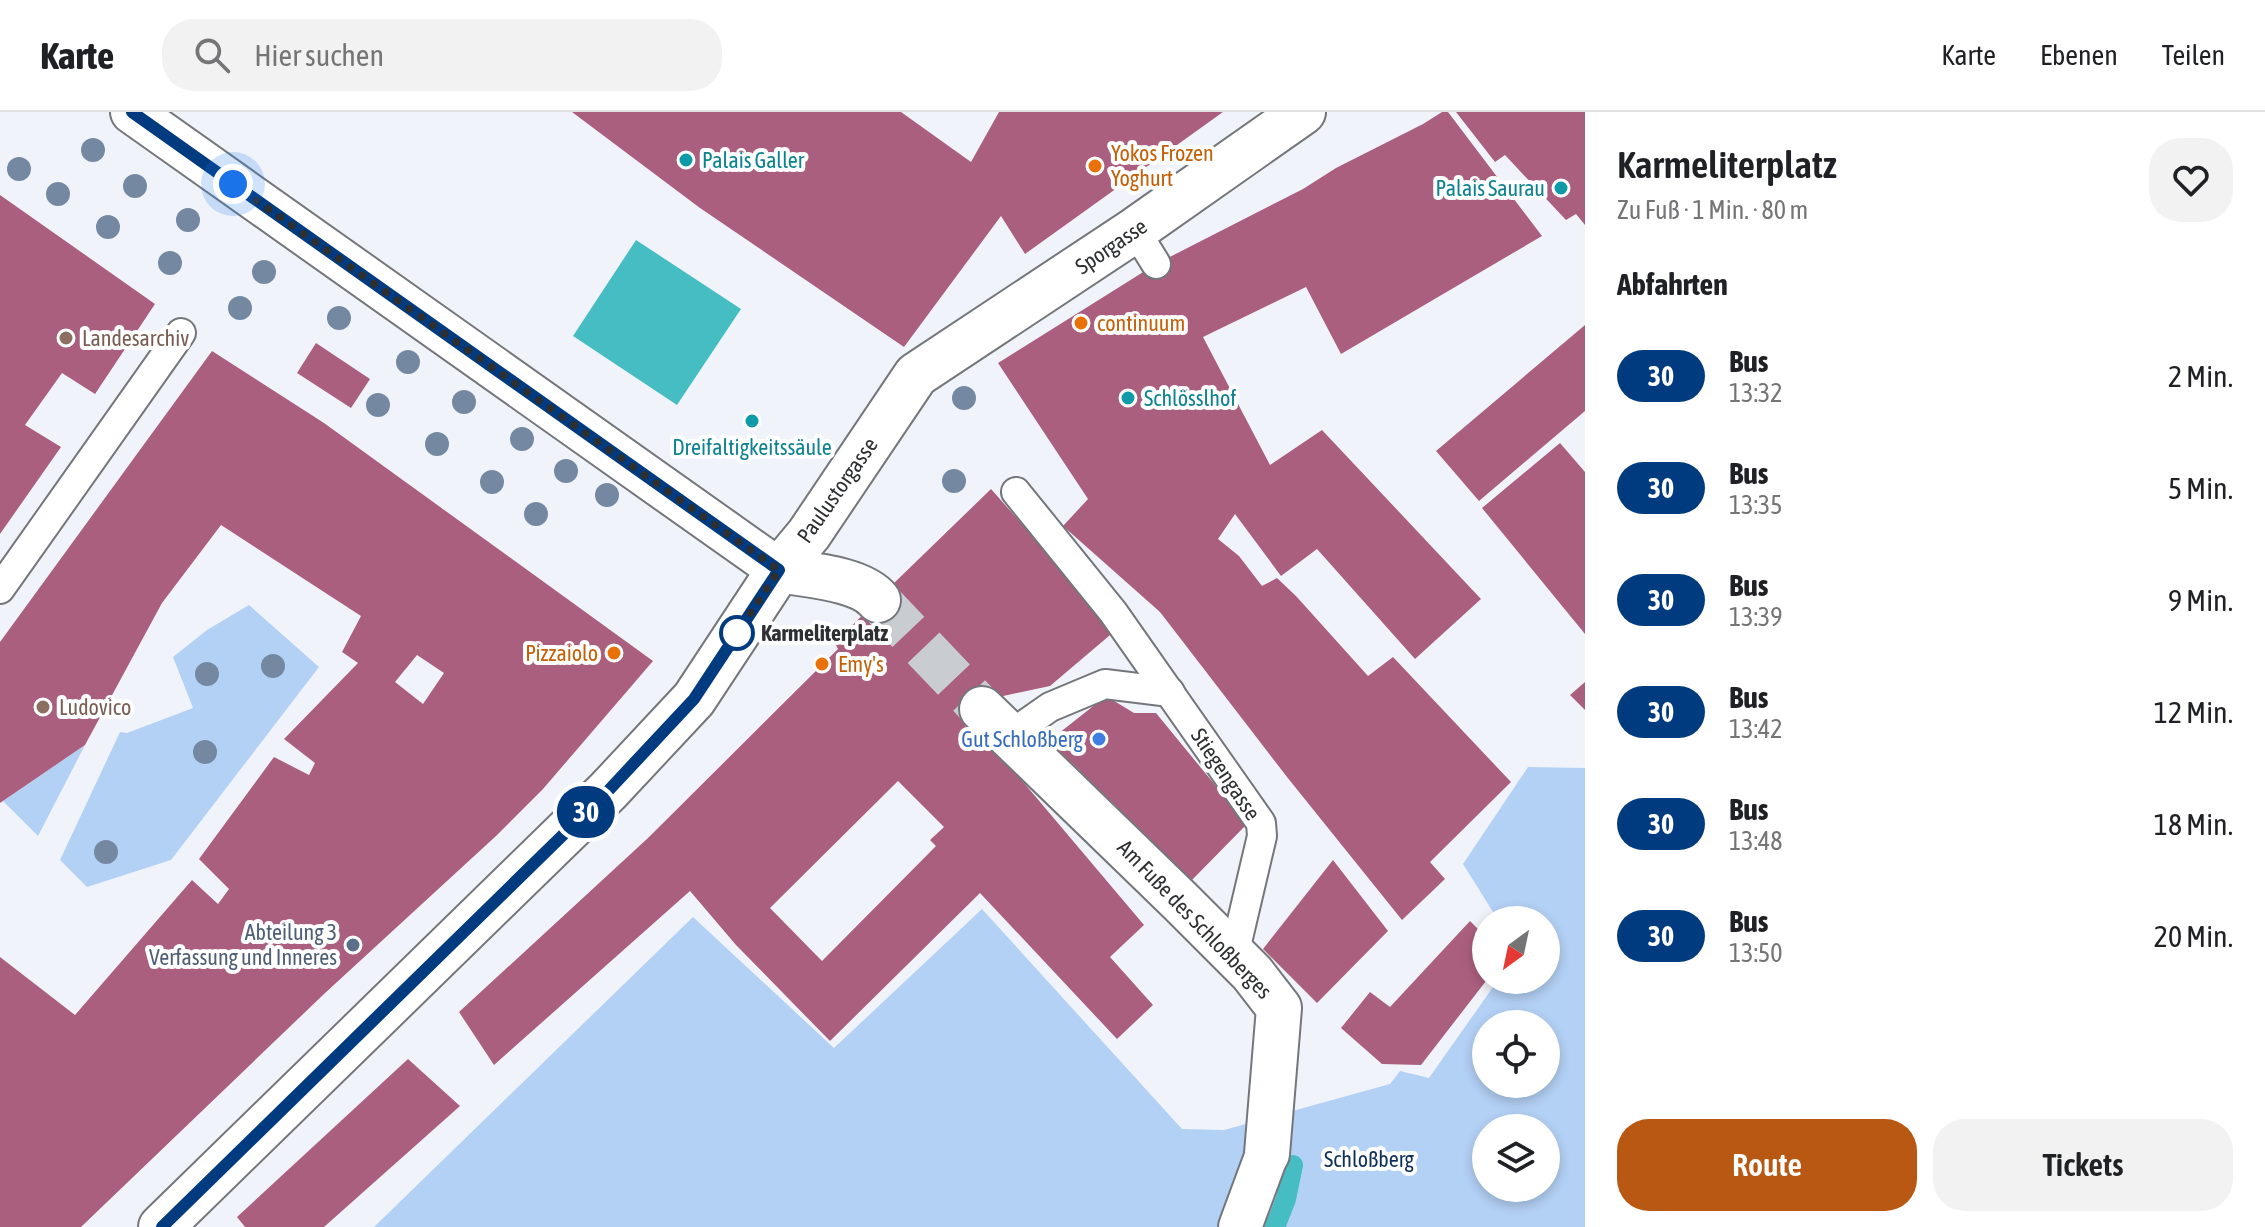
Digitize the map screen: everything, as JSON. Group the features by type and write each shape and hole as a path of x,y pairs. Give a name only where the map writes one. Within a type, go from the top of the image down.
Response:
{"street":[{"path":"132,112 779,570 846,582 873,594 878,600"},
{"name":"Sporgasse","path":"916,375 1146,247 1303,112"},
{"name":"Paulustorgasse","path":"161,1227 608,791 694,699 779,570 809,534 916,375"},
{"name":"Am Fuße des Schloßberges","path":"996,722 1234,955 1279,1008 1267,1154 1240,1227"}],"lane":[{"path":"0,589 181,333"},
{"name":"Stiegengasse","path":"1016,492 1113,612 1261,823 1262,836 1234,955"},
{"path":"996,722 1050,707 1105,684 1170,692"}],"green space":[{"path":"249,605 319,667 171,860 87,887 60,860 120,732 127,733 193,708 173,657 207,630"},
{"path":"85,745 38,836 3,801"},
{"name":"Schloßberg","path":"1528,767 1585,768 1585,1227 374,1227 693,917 834,1048 982,909 1182,1129 1224,1130 1390,1084 1400,1071 1429,1078 1472,1017 1472,1098 1560,1098 1560,1010 1477,1010 1488,994 1560,994 1560,906 1489,906 1463,864"}],"shaded area":[{"path":"636,240 741,309 677,405 573,336"}],"building":[{"path":"572,112 901,112 971,162 999,112 1223,112 1025,254 1001,216 904,347 700,208"},
{"path":"1442,112 1448,112 1542,236 1341,354 1306,287 1203,337 1270,465 1322,430 1481,599 1415,659 1317,549 1281,576 1235,514 1218,539 1239,556 1262,586 1277,578 1368,676 1393,657 1511,782 1430,862 1445,879 1402,920 1160,612 1063,526 1088,499 998,363 1156,264 1303,189"},
{"name":"Palais Saurau","path":"1456,112 1585,112 1585,225 1576,214 1566,220 1505,155 1495,162"},
{"name":"Landesarchiv","path":"0,195 155,304 95,394 62,373 25,425 61,447 0,534"},
{"path":"1585,325 1585,411 1479,501 1436,451"},
{"path":"316,343 370,379 351,408 297,373"},
{"path":"212,351 324,423 653,661 543,789 496,836 324,994 81,1227 0,1227 0,957 75,1015 192,880 218,904 229,889 199,859 274,757 309,775 315,763 284,739 358,663 342,652 361,616 221,525 162,603 85,745 0,803 0,642","holes":["417,655 444,673 423,704 395,682"]},
{"path":"1560,443 1585,472 1585,634 1482,508"},
{"path":"991,489 1116,630 1050,686 994,698 965,726 1013,770 1144,925 1110,957 1153,1005 1117,1039 980,893 830,1041 736,945 690,891 494,1065 459,1012 648,838 838,649 835,643","holes":["898,781 944,827 930,840 936,846 822,961 770,908"]},
{"path":"1585,682 1585,710 1570,695"},
{"path":"1106,696 1134,713 1156,713 1247,824 1192,880 1049,741"},
{"path":"1333,860 1388,931 1317,1003 1263,949"},
{"path":"1470,921 1472,994 1476,994 1421,1065 1382,1064 1341,1028 1370,992 1390,1007"},
{"path":"408,1059 460,1106 324,1227 245,1227 237,1217"}],"waterway":[{"path":"1275,1227 1286,1199 1293,1165"}],"tunnel":[{"path":"878,600 982,709"}],"bus line":[{"name":"30","path":"132,112 779,570 694,699 608,791 162,1227"}],"place":[{"name":"Palais Galler","path":"686,160"},
{"name":"Yokos Frozen Yoghurt","path":"1095,166"},
{"name":"Palais Saurau","path":"1561,188"},
{"name":"continuum","path":"1081,323"},
{"name":"Landesarchiv","path":"66,338"},
{"name":"Schlösslhof","path":"1128,398"},
{"name":"Dreifaltigkeitssäule","path":"752,421"},
{"name":"Karmeliterplatz","path":"737,633"},
{"name":"Pizzaiolo","path":"614,653"},
{"name":"Emy's","path":"822,664"},
{"name":"Ludovico","path":"43,707"},
{"name":"Gut Schloßberg","path":"1099,739"},
{"name":"Abteilung 3 Verfassung und Inneres","path":"353,945"}],"route":[{"path":"233,184 779,570 732,641 737,633"}]}
